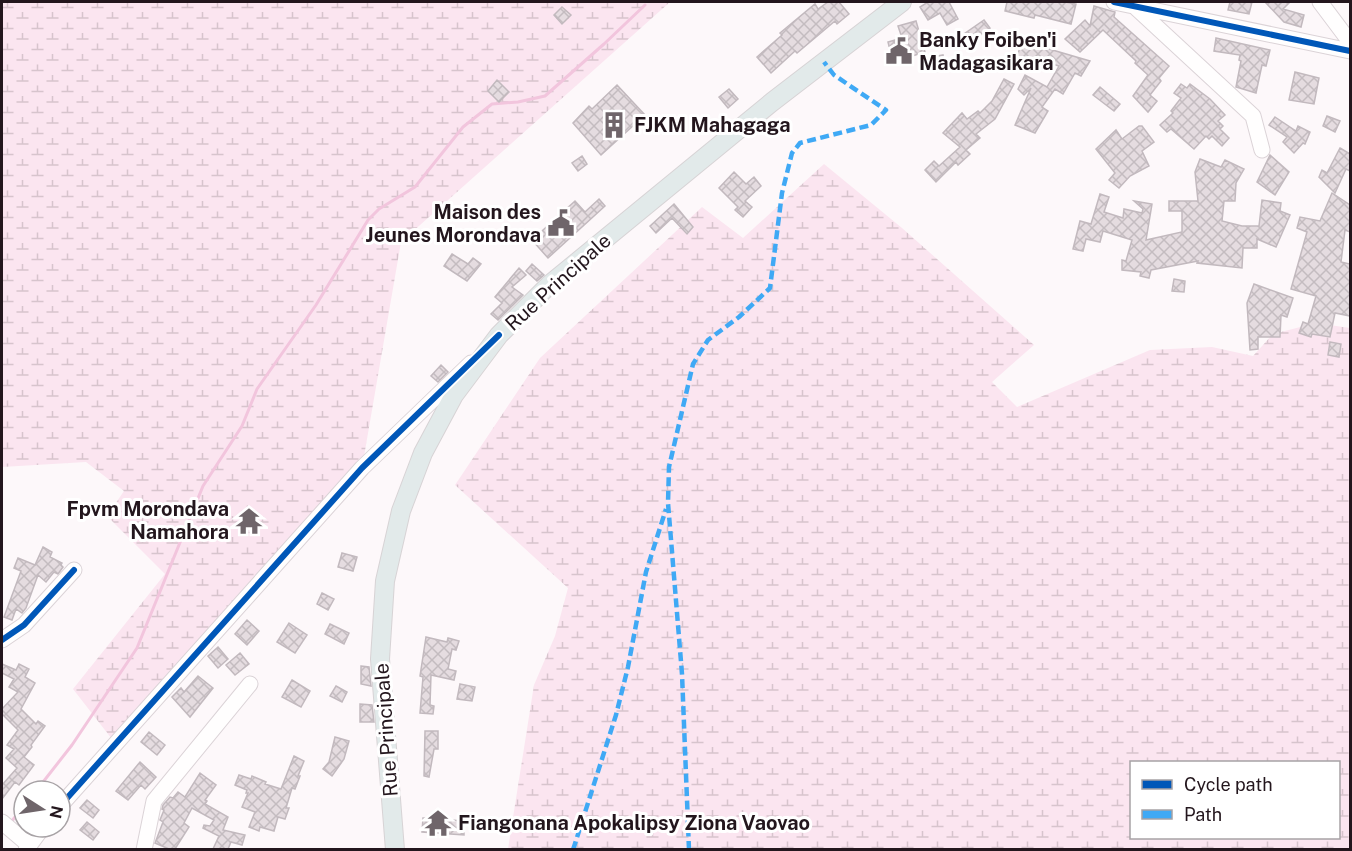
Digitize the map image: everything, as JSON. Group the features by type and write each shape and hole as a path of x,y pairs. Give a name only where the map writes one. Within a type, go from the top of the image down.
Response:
{"main road":[{"name":"Rue Principale","path":"395,849 380,659 385,581 401,511 423,453 454,395 499,336 558,278 898,2"}],"street":[{"path":"1114,2 1350,51"},
{"path":"1320,2 1350,42"},
{"path":"1133,5 1253,116 1262,150"},
{"path":"72,793 362,468 499,336"},
{"path":"2,640 24,626 74,570"},
{"path":"144,849 154,801 250,684"},
{"path":"2,822 28,847"}],"green space":[{"path":"2,2 670,2 401,242 362,468 115,743 73,689 165,574 107,516 124,491 86,462 2,467"},
{"path":"824,164 902,228 1034,345 992,382 1017,407 1150,350 1212,347 1253,356 1273,334 1316,323 1350,328 1350,849 508,849 534,685 555,636 568,588 455,485 540,358 702,207 743,238"}],"building":[{"path":"828,2 839,2 849,14 837,24 835,21 797,53 795,51 771,73 757,57 782,35 780,33 815,4 818,9"},
{"path":"928,2 949,2 958,19 947,25 940,13 928,20 920,7"},
{"path":"1007,2 1076,4 1071,24 1035,15 1034,18 1005,11"},
{"path":"1230,2 1252,2 1249,14 1228,10"},
{"path":"1265,2 1290,2 1283,9 1304,15 1301,27 1284,22"},
{"path":"1094,6 1115,12 1114,17 1169,66 1150,95 1157,101 1148,112 1133,96 1148,75 1103,30 1080,52 1065,39 1085,20 1090,26"},
{"path":"562,7 571,15 562,24 554,15"},
{"path":"984,20 990,28 970,43 964,34"},
{"path":"916,21 925,52 893,62 888,42 902,38 898,26"},
{"path":"1022,38 1033,41 1032,44 1090,61 1081,76 1075,73 1063,94 1055,89 1042,107 1048,111 1035,133 1015,125 1031,88 1024,95 1018,89 1025,75 1047,87 1059,66 1029,57 1026,70 1015,67"},
{"path":"1216,38 1270,50 1266,66 1262,65 1256,93 1236,87 1240,55 1214,51"},
{"path":"943,55 945,70 934,72 932,57"},
{"path":"1295,72 1319,78 1314,104 1289,100"},
{"path":"1004,79 1014,84 995,119 976,134 980,138 966,150 970,154 958,165 956,162 936,182 925,170 934,161 939,166 960,147 943,133 962,113 967,119 978,111 980,113 992,101"},
{"path":"497,80 509,92 499,102 488,91"},
{"path":"1181,84 1187,88 1190,84 1210,99 1225,115 1218,121 1223,126 1220,129 1229,138 1222,146 1212,136 1209,139 1206,136 1194,149 1171,129 1167,132 1160,125 1173,113 1171,111 1181,98 1174,93"},
{"name":"FJKM Mahagaga","path":"617,85 645,115 601,155 573,123 589,106 592,109"},
{"path":"1100,87 1120,104 1114,111 1093,95"},
{"path":"729,89 738,99 728,108 719,97"},
{"path":"1327,116 1340,121 1335,132 1323,126"},
{"path":"1275,117 1296,131 1298,126 1310,132 1305,144 1303,143 1294,153 1283,142 1287,137 1269,125"},
{"path":"1142,126 1154,142 1142,151 1149,166 1130,176 1119,188 1109,180 1115,173 1096,149 1116,130 1122,139"},
{"path":"1340,148 1350,154 1350,171 1346,169 1335,193 1319,177 1322,170 1327,173"},
{"path":"1270,155 1289,172 1275,195 1257,182"},
{"path":"582,156 587,164 578,171 572,163"},
{"path":"1200,159 1221,167 1225,160 1244,169 1236,183 1235,201 1224,201 1222,221 1242,226 1259,226 1262,200 1281,203 1280,211 1290,215 1276,247 1257,239 1257,248 1243,248 1242,268 1197,263 1198,261 1151,270 1149,278 1140,276 1141,272 1122,270 1122,260 1126,261 1132,240 1103,231 1100,242 1086,239 1083,251 1073,249 1080,221 1091,224 1100,194 1109,197 1104,212 1123,218 1124,209 1142,213 1143,209 1134,201 1152,204 1146,240 1182,232 1182,211 1169,211 1169,201 1198,201 1195,172"},
{"path":"734,172 746,184 754,177 761,186 745,201 752,207 743,217 735,210 738,207 719,188"},
{"path":"1332,193 1350,205 1350,232 1345,230 1341,262 1350,264 1350,316 1335,313 1330,337 1312,334 1311,337 1299,333 1303,322 1308,324 1316,296 1291,289 1307,232 1297,228 1300,217 1320,221"},
{"path":"599,199 605,206 548,258 532,240 575,201 585,212"},
{"path":"674,204 693,227 687,234 672,218 656,233 650,226"},
{"path":"452,254 468,264 473,258 481,264 467,281 444,266"},
{"path":"532,264 544,275 537,281 526,271"},
{"path":"519,268 526,275 512,287 523,295 498,320 491,314 502,303 495,297"},
{"path":"1174,279 1185,281 1184,292 1172,291"},
{"path":"1254,284 1293,298 1287,317 1281,315 1280,337 1258,337 1258,349 1250,350 1247,303"},
{"path":"1330,342 1341,344 1339,357 1328,355"},
{"path":"441,365 448,372 438,382 431,376"},
{"path":"43,547 52,552 50,557 62,563 63,567 58,574 54,572 46,582 38,575 22,613 16,609 12,620 4,617 21,571 14,568 18,558 35,565"},
{"path":"342,553 357,557 353,571 338,567"},
{"path":"322,593 334,599 328,610 317,604"},
{"path":"247,620 259,631 247,645 235,634"},
{"path":"289,623 307,635 295,653 277,642"},
{"path":"330,624 349,633 344,644 325,634"},
{"path":"426,637 447,642 448,638 459,641 456,650 452,649 448,669 456,671 454,680 431,675 430,705 434,706 433,714 420,713 423,677 420,676"},
{"path":"218,647 228,659 218,668 208,656"},
{"path":"240,653 249,664 235,675 226,665"},
{"path":"2,664 16,670 19,664 29,669 25,677 35,683 21,709 36,724 38,721 45,726 24,757 34,765 24,779 12,779 12,786 2,799 2,785 17,768 6,758 14,749 7,745 18,730 2,714 2,709 18,692 9,687 14,679 2,673"},
{"path":"361,666 369,667 371,686 361,684"},
{"path":"198,676 213,688 190,717 172,697 181,688 184,692"},
{"path":"292,680 310,691 301,707 282,697"},
{"path":"460,684 475,687 472,701 457,699"},
{"path":"336,686 347,692 342,702 330,696"},
{"path":"360,704 372,705 374,722 360,722"},
{"path":"425,731 438,731 438,749 434,749 429,777 424,776"},
{"path":"149,732 165,745 157,755 141,742"},
{"path":"335,737 349,741 344,759 332,776 323,769 329,762"},
{"path":"294,756 304,761 295,789 292,788 285,819 278,817 274,831 260,827 259,831 249,827 255,812 242,807 248,793 246,793 247,790 235,785 239,775 251,779 252,776 266,782 265,784 281,789"},
{"path":"140,762 156,777 145,789 141,785 128,800 116,791"},
{"path":"200,773 216,785 205,800 207,801 205,804 228,817 223,830 245,835 242,845 231,842 228,849 213,849 219,836 203,828 204,825 210,826 214,820 192,808 184,823 189,827 175,849 155,843 163,822 160,820 164,810 163,805 178,792 185,797"},
{"path":"87,800 99,810 93,818 80,808"},
{"path":"423,818 464,821 464,835 422,832"},
{"path":"87,822 99,832 93,840 80,830"}],"waterway":[{"path":"45,779 72,745 137,648 203,486 242,426 257,389 316,305 368,220 379,209 415,187 463,127 492,104 518,102 545,96 645,5"}],"marked path":[{"path":"689,850 682,674 668,503 669,467 693,364 708,340 739,317 770,288 782,193 792,153 800,143 871,125 886,110 834,75 824,62"},
{"path":"573,850 616,715 628,667 646,572 666,509"}],"cycle path":[{"path":"1114,2 1350,51"},
{"path":"72,793 362,468 499,335"},
{"path":"2,640 24,625 74,570"}],"place":[{"name":"Banky Foiben'i Madagasikara","path":"899,51"},
{"name":"FJKM Mahagaga","path":"614,125"},
{"name":"Maison des Jeunes Morondava","path":"561,223"},
{"name":"Fpvm Morondava Namahora","path":"249,521"},
{"name":"Fiangonana Apokalipsy Ziona Vaovao","path":"438,823"}]}
